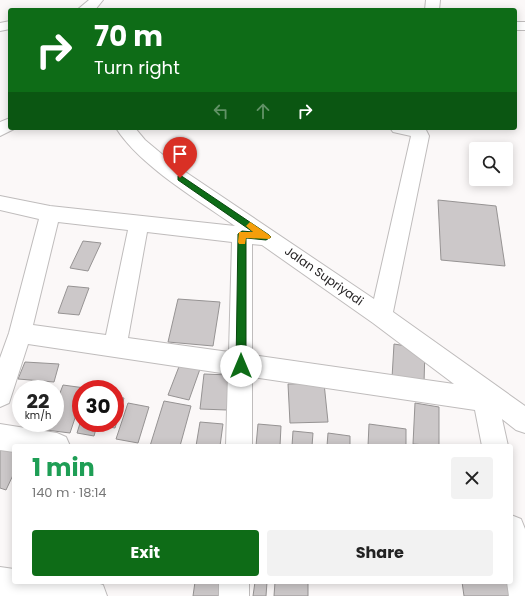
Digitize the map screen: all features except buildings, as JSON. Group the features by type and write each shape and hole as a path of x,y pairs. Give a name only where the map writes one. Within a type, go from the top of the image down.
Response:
{"street":[{"path":"88,8 92,6 96,0"},
{"name":"Jalan Supriyadi","path":"127,130 139,144 168,170 381,316 491,401 525,422"},
{"path":"381,316 420,136 419,132 411,130"},
{"path":"0,203 50,214 266,237"},
{"path":"0,395 20,333 50,214"},
{"path":"115,346 139,223"},
{"path":"239,444 242,234"},
{"path":"20,333 491,401 495,444"},
{"path":"0,437 45,444"},
{"path":"513,539 524,596"},
{"path":"0,582 12,584"},
{"path":"13,584 92,596"},
{"path":"234,584 234,596"}],"slow traffic":[{"path":"242,242 242,234 266,237 250,226"}],"route":[{"path":"180,178 266,237 242,234 241,366"}]}
